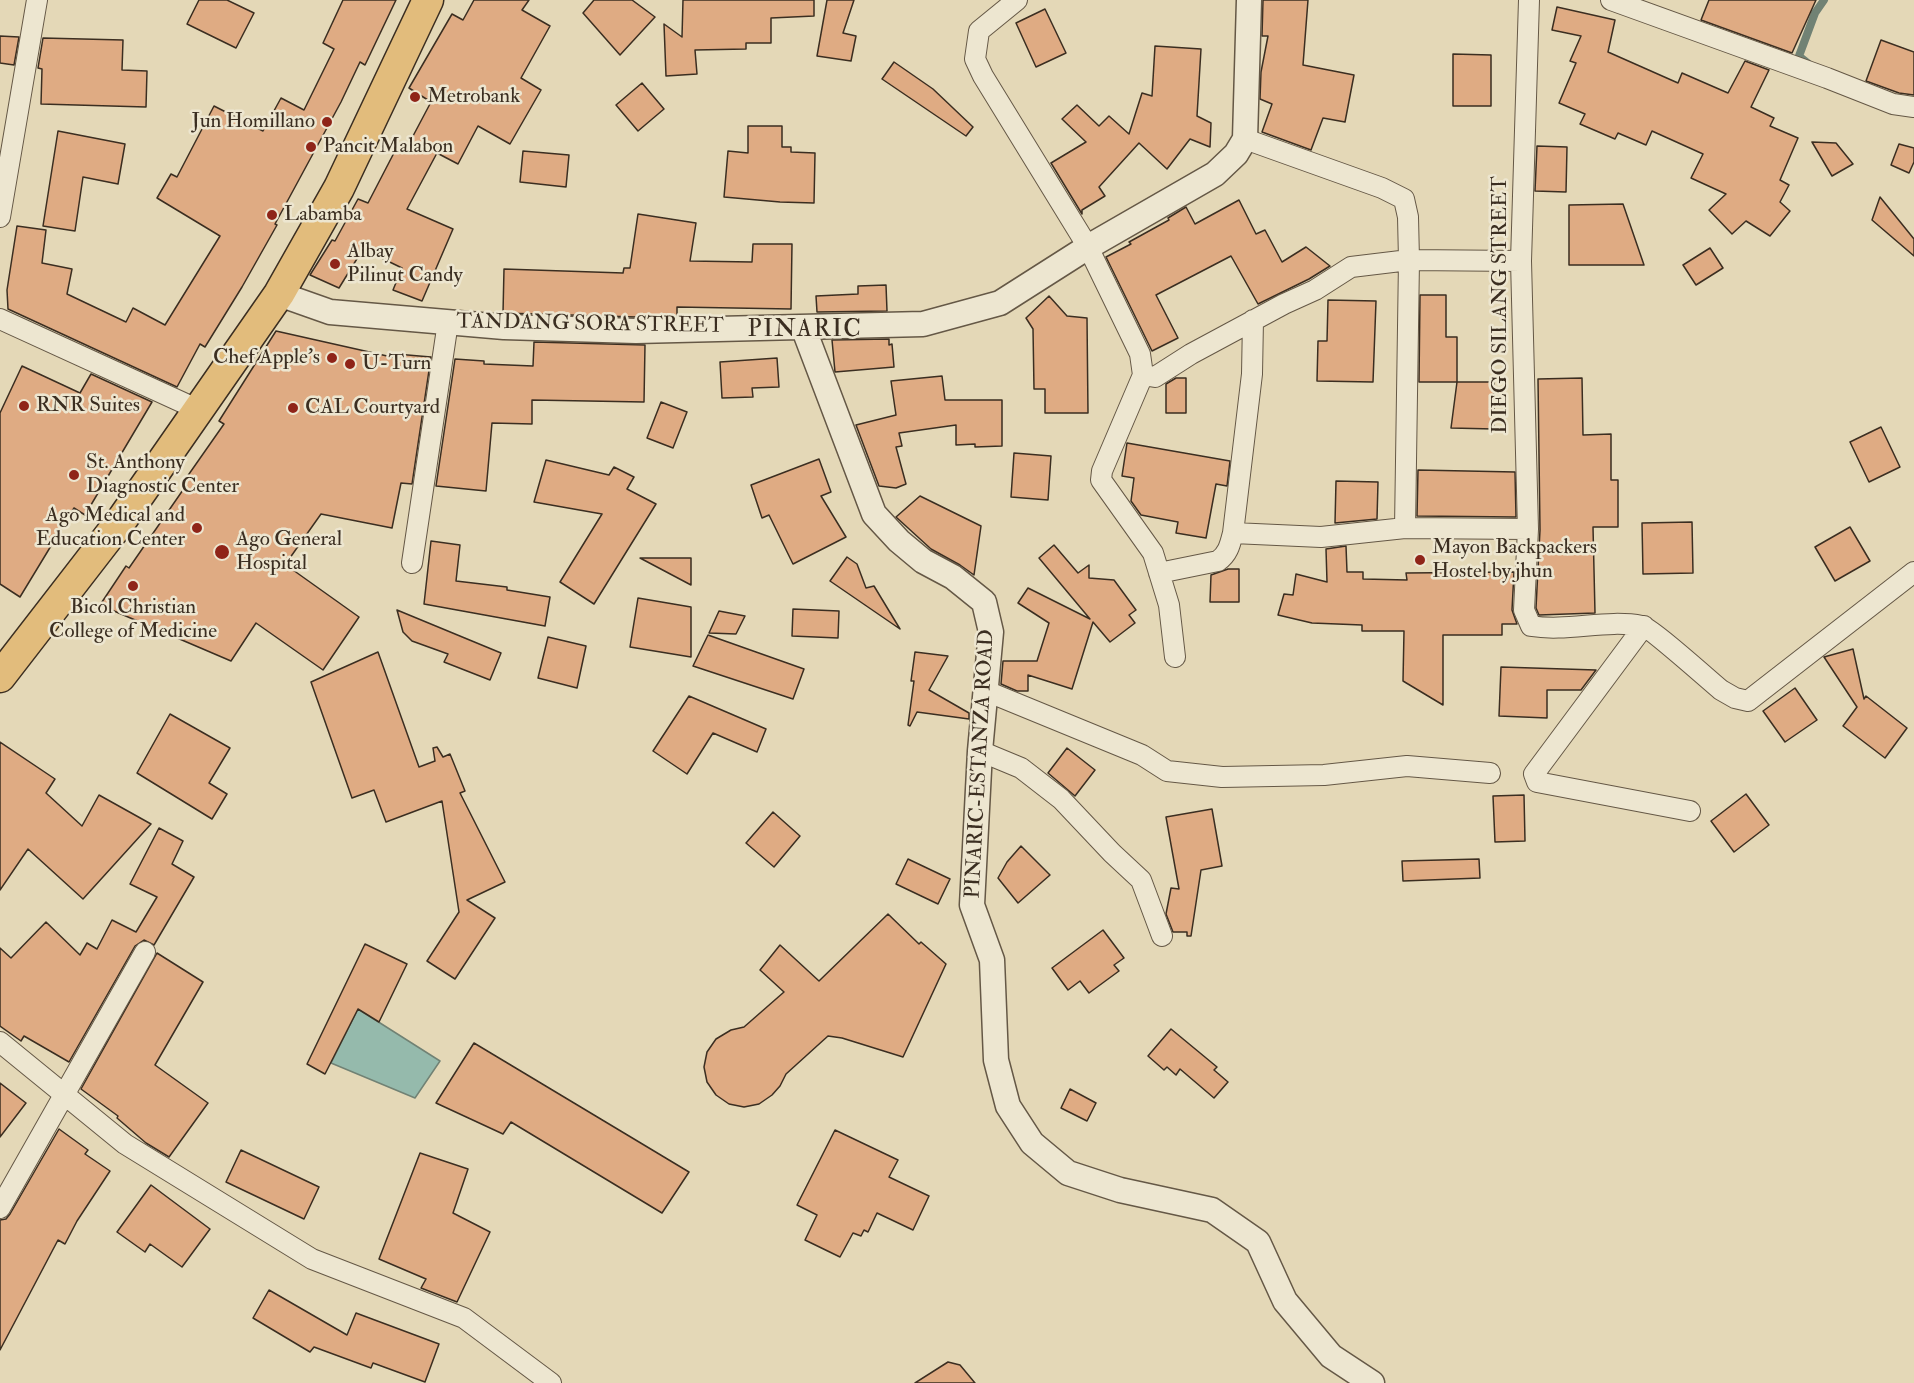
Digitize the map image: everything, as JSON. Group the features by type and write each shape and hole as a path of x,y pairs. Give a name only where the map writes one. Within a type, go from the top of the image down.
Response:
{"main road":[{"path":"0,677 123,518 279,294 339,188 428,0"}],"street":[{"path":"0,217 37,0"},
{"path":"1017,0 979,31 975,59 983,76 1088,247 1140,354 1143,375 1102,471 1101,480 1153,553 1169,605 1175,657"},
{"path":"1250,0 1245,139 1382,188 1404,199 1408,217 1409,260 1405,528"},
{"name":"DIEGO SILANG STREET","path":"1529,0 1521,261 1528,529 1524,610 1531,626 1550,629 1609,625 1644,626"},
{"path":"1611,0 1893,104 1914,107"},
{"name":"TANDANG SORA STREET","path":"279,294 330,312 504,327 636,330 923,324 1000,303 1088,247 1215,174 1236,154 1245,139"},
{"path":"1143,375 1155,377 1191,354 1315,290 1351,267 1409,260 1521,261"},
{"path":"0,319 201,405"},
{"path":"1160,573 1218,561 1225,556 1233,533 1252,374 1254,320"},
{"path":"412,563 447,322"},
{"name":"PINARIC-ESTANZA ROAD","path":"803,327 874,514 898,541 923,561 952,577 984,602 991,632 980,751 972,905 992,960 996,1060 1008,1106 1032,1143 1068,1173 1120,1190 1212,1210 1258,1242 1285,1301 1331,1356 1372,1383"},
{"path":"1233,533 1321,537 1405,528 1528,529"},
{"path":"1690,811 1537,782 1534,774 1644,626 1721,690 1735,698 1748,701 1914,573"},
{"path":"986,690 1142,755 1167,771 1222,777 1313,775 1407,766 1490,772"},
{"path":"980,751 1021,768 1060,799 1141,880 1162,936"},
{"path":"0,1208 145,952"},
{"path":"0,1042 125,1144 312,1259 464,1318 551,1383"}],"shaded area":[{"path":"358,1009 440,1061 415,1098 331,1063"}],"building":[{"path":"199,0 227,0 254,13 236,48 187,24"},
{"path":"343,0 396,0 365,65 360,62 275,224 277,225 242,287 205,347 200,344 177,387 8,309 7,290 17,226 46,230 42,263 72,269 67,294 126,322 133,308 165,325 220,236 157,198 171,174 177,177 214,106 263,131 281,98 304,110 334,49 323,43"},
{"path":"474,0 529,0 522,10 550,26 521,78 541,90 510,144 478,126 458,164 437,153 407,209 453,229 422,301 393,290 402,268 363,249 339,288 310,275 332,240 335,241 358,199 368,203 396,149 404,153 431,102 409,88 452,14 463,20"},
{"path":"594,0 632,0 655,17 620,55 583,13"},
{"path":"683,0 814,0 814,16 771,18 771,43 746,43 746,49 695,50 697,74 666,76 664,24 682,37"},
{"path":"827,0 854,0 843,33 856,36 851,61 817,56"},
{"path":"1263,0 1308,0 1303,65 1354,75 1345,122 1323,118 1311,150 1262,132 1272,104 1260,99 1261,72 1268,36 1262,36"},
{"path":"1709,0 1816,0 1792,53 1701,20"},
{"path":"1557,7 1615,20 1608,52 1678,83 1682,73 1728,93 1745,61 1769,70 1751,107 1774,118 1770,126 1798,138 1780,180 1789,185 1780,202 1790,211 1770,236 1746,221 1732,234 1709,210 1726,194 1691,178 1703,154 1652,131 1646,145 1618,133 1615,139 1580,124 1585,114 1559,103 1576,63 1570,61 1581,36 1552,30"},
{"path":"1045,9 1066,53 1036,67 1016,23"},
{"path":"0,36 19,37 14,65 0,63"},
{"path":"43,38 123,40 122,70 147,71 146,107 41,104 42,69 38,68"},
{"path":"1881,40 1914,52 1914,95 1899,93 1866,81"},
{"path":"1155,46 1201,49 1197,116 1211,123 1210,147 1190,139 1167,169 1139,143 1099,187 1105,196 1082,210 1082,214 1051,163 1086,142 1062,119 1077,105 1099,126 1109,116 1129,134 1142,93 1152,96"},
{"path":"1453,54 1491,55 1491,106 1453,106"},
{"path":"894,62 933,89 973,127 966,136 882,79"},
{"path":"642,83 664,109 638,131 616,105"},
{"path":"748,126 782,126 782,147 791,147 791,152 815,153 814,203 724,197 728,151 748,153"},
{"path":"58,131 125,144 118,184 83,177 75,231 43,226"},
{"path":"1812,142 1836,143 1853,164 1832,176"},
{"path":"1899,144 1914,148 1914,162 1909,173 1891,165"},
{"path":"1537,146 1567,147 1566,192 1535,191"},
{"path":"523,151 569,155 566,187 520,182"},
{"path":"1880,197 1914,239 1914,256 1872,220"},
{"path":"1239,200 1256,234 1265,230 1282,262 1306,247 1330,266 1258,304 1231,256 1156,295 1178,338 1152,351 1106,257 1131,244 1129,242 1169,220 1168,218 1186,207 1195,224"},
{"path":"1623,204 1644,265 1569,265 1569,205"},
{"path":"638,214 696,223 690,261 752,262 753,244 792,244 791,309 677,307 677,316 636,317 503,313 504,269 623,273 624,268 630,268"},
{"path":"1710,248 1723,268 1696,285 1683,265"},
{"path":"886,285 887,311 817,312 816,296 858,294 858,286"},
{"path":"1420,295 1446,295 1446,337 1457,337 1457,382 1419,382"},
{"path":"1049,296 1067,316 1087,318 1088,413 1045,413 1045,389 1034,389 1033,329 1026,318"},
{"path":"1328,300 1376,301 1373,382 1317,381 1318,341 1327,341"},
{"path":"276,331 396,358 396,354 431,357 412,484 401,483 392,528 321,514 287,562 295,567 293,570 359,617 323,670 256,623 231,661 100,605 126,566 129,568 185,487 182,484 224,424 219,421"},
{"path":"889,339 889,345 892,344 894,367 835,372 832,340"},
{"path":"534,342 645,345 644,402 532,400 532,424 492,423 486,491 436,486 455,359 484,361 484,364 533,366"},
{"path":"777,358 779,387 752,388 753,397 722,398 720,362"},
{"path":"22,366 80,393 91,374 152,402 85,515 74,508 20,597 0,584 0,413"},
{"path":"942,376 945,400 1002,400 1002,446 956,445 956,425 899,433 902,446 896,447 906,484 896,488 879,486 856,425 896,415 891,381"},
{"path":"1176,378 1186,378 1186,413 1166,413 1166,384"},
{"path":"1582,378 1583,435 1611,434 1611,480 1618,480 1618,527 1593,527 1595,613 1539,615 1536,608 1540,530 1538,379"},
{"path":"1457,382 1494,382 1494,429 1451,428"},
{"path":"661,402 687,412 673,448 647,438"},
{"path":"1881,427 1900,467 1869,482 1850,442"},
{"path":"1127,443 1230,461 1227,486 1216,484 1206,538 1176,533 1178,522 1141,515 1131,501 1134,478 1122,476"},
{"path":"1014,453 1051,456 1048,500 1011,497"},
{"path":"819,459 831,492 821,496 846,537 793,564 769,515 762,518 751,485"},
{"path":"546,460 609,475 614,467 634,477 627,489 656,504 594,604 560,582 602,514 534,502"},
{"path":"1418,470 1515,472 1516,517 1417,516"},
{"path":"1336,481 1378,482 1377,519 1335,523"},
{"path":"920,496 981,526 974,575 931,549 896,517"},
{"path":"1692,522 1693,573 1643,574 1642,523"},
{"path":"1850,527 1870,561 1835,581 1815,547"},
{"path":"431,541 460,545 456,581 507,587 507,590 550,597 545,626 424,604"},
{"path":"1054,545 1078,573 1089,565 1089,578 1114,580 1136,610 1129,615 1135,623 1110,642 1093,622 1072,689 1028,675 1028,691 1017,691 1001,684 1003,661 1037,661 1049,623 1018,603 1028,588 1090,619 1039,558"},
{"path":"1346,546 1347,572 1363,572 1363,579 1407,580 1406,573 1514,572 1512,610 1517,624 1502,624 1502,635 1443,635 1443,705 1403,681 1404,631 1362,631 1362,625 1312,623 1278,615 1284,594 1293,595 1296,574 1327,582 1326,549"},
{"path":"847,557 857,564 866,588 874,586 900,629 830,581"},
{"path":"640,558 691,558 691,585"},
{"path":"1228,569 1239,569 1239,602 1210,602 1211,575"},
{"path":"638,598 691,607 691,657 630,647"},
{"path":"793,609 839,611 838,638 792,636"},
{"path":"397,610 501,653 490,680 444,662 448,654 412,641 403,632"},
{"path":"719,611 745,616 736,634 709,633"},
{"path":"708,635 804,669 793,699 693,666"},
{"path":"548,637 586,646 577,688 538,678"},
{"path":"1853,649 1864,699 1866,696 1907,728 1885,758 1843,726 1857,707 1824,657"},
{"path":"378,652 419,767 435,761 433,748 437,747 443,757 450,754 465,791 460,793 505,882 467,900 495,918 455,979 427,961 459,912 442,801 386,822 374,790 352,798 311,682"},
{"path":"915,652 948,656 929,690 969,713 969,719 917,712 910,726 908,725"},
{"path":"1501,667 1596,670 1581,690 1547,690 1547,718 1499,716"},
{"path":"1795,688 1817,720 1785,742 1763,711"},
{"path":"689,696 766,729 757,752 713,733 687,774 653,751"},
{"path":"170,714 230,748 209,783 227,794 212,819 137,773"},
{"path":"0,742 55,779 46,793 82,826 99,795 151,824 83,899 28,849 0,890"},
{"path":"1067,748 1095,770 1075,796 1048,773"},
{"path":"1746,794 1769,825 1734,852 1711,821"},
{"path":"1524,795 1525,841 1495,842 1493,796"},
{"path":"1212,809 1222,866 1201,870 1191,936 1187,936 1187,932 1173,932 1166,914 1171,888 1179,889 1166,817"},
{"path":"773,812 800,836 774,867 746,843"},
{"path":"159,828 183,841 172,864 194,877 154,945 144,940 135,946 69,1062 24,1036 21,1041 0,1026 0,948 11,958 46,922 80,955 87,943 97,949 112,920 136,932 157,897 130,884"},
{"path":"1021,846 1050,875 1018,903 998,878 1007,862"},
{"path":"908,859 950,879 938,904 896,884"},
{"path":"1479,859 1480,878 1403,881 1402,861"},
{"path":"888,914 919,944 921,942 946,964 903,1057 842,1038 828,1036 786,1074 772,1095 759,1104 744,1107 729,1104 716,1095 707,1082 704,1067 707,1052 716,1039 731,1030 744,1027 784,992 760,970 780,945 819,981"},
{"path":"1103,930 1124,958 1114,965 1119,971 1089,993 1080,981 1068,990 1052,968"},
{"path":"365,944 407,964 379,1022 358,1009 325,1074 307,1064"},
{"path":"157,953 203,982 155,1065 208,1103 169,1157 146,1143 117,1118 118,1116 81,1089"},
{"path":"1171,1029 1217,1067 1214,1070 1228,1082 1214,1098 1180,1069 1176,1075 1167,1067 1164,1070 1148,1056"},
{"path":"474,1043 689,1172 662,1213 511,1122 503,1134 436,1103"},
{"path":"0,1083 26,1103 0,1137"},
{"path":"1070,1089 1096,1103 1087,1121 1061,1108"},
{"path":"59,1129 88,1150 85,1154 110,1171 77,1221 65,1244 58,1240 0,1350 0,1220 6,1219 10,1214"},
{"path":"835,1130 898,1160 889,1177 929,1196 913,1230 877,1213 868,1232 864,1230 861,1236 853,1233 840,1257 805,1240 817,1215 797,1205"},
{"path":"241,1150 319,1187 304,1219 226,1182"},
{"path":"420,1153 468,1169 453,1213 490,1232 457,1302 421,1288 426,1279 379,1259"},
{"path":"151,1185 210,1229 182,1267 150,1244 145,1252 117,1232"},
{"path":"269,1290 347,1335 356,1313 439,1344 425,1382 373,1363 371,1368 314,1347 310,1352 253,1318"},
{"path":"948,1362 960,1365 975,1383 915,1383"}],"waterway":[{"path":"1809,64 1799,56 1815,13 1824,0"}],"place":[{"name":"Metrobank","path":"415,97"},
{"name":"Jun Homillano","path":"327,122"},
{"name":"Pancit Malabon","path":"311,147"},
{"name":"Labamba","path":"272,215"},
{"name":"Albay Pilinut Candy","path":"335,264"},
{"name":"Chef Apple's","path":"332,358"},
{"name":"U-Turn","path":"350,364"},
{"name":"RNR Suites","path":"24,406"},
{"name":"CAL Courtyard","path":"293,408"},
{"name":"St. Anthony Diagnostic Center","path":"74,475"},
{"name":"Ago Medical and Education Center","path":"197,528"},
{"name":"Ago General Hospital","path":"222,552"},
{"name":"Mayon Backpackers Hostel by jhun","path":"1420,560"},
{"name":"Bicol Christian College of Medicine","path":"133,586"}],"district":[{"name":"PINARIC","path":"805,331"}]}
